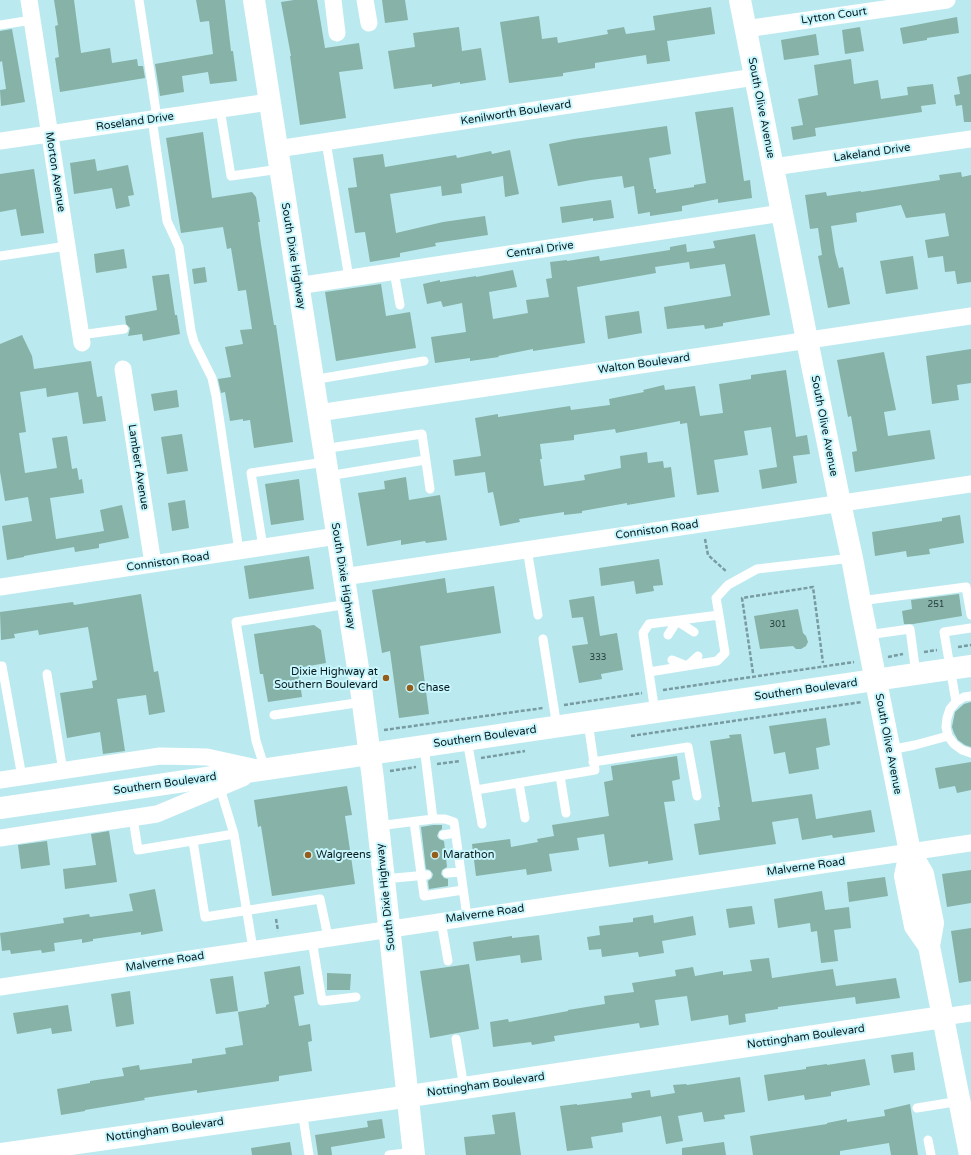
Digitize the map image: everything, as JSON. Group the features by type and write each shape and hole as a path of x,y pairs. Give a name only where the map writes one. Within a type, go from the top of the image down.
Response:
{"street":[{"name":"Morton Avenue","path":"29,0 81,339"},
{"name":"South Dixie Highway","path":"254,0 297,286 363,702 390,928 414,1153"},
{"path":"333,0 338,33"},
{"path":"365,0 369,23"},
{"name":"South Olive Avenue","path":"740,0 910,852 905,876 915,926 929,946 970,1155"},
{"name":"Lytton Court","path":"746,29 947,0"},
{"name":"Kenilworth Boulevard","path":"278,159 326,142 755,77"},
{"name":"Roseland Drive","path":"0,141 269,102"},
{"name":"Lakeland Drive","path":"773,167 971,139"},
{"name":"Central Drive","path":"297,286 782,213"},
{"name":"Walton Boulevard","path":"318,413 971,316"},
{"name":"Lambert Avenue","path":"123,369 153,564"},
{"name":"Conniston Road","path":"343,577 971,484"},
{"name":"Conniston Road","path":"0,586 337,536"},
{"name":"Southern Boulevard","path":"4,808 370,754 425,756 469,750 555,716 588,722 654,702 876,679 914,664 956,661"},
{"path":"0,780 160,756 206,757 265,770"},
{"path":"0,838 156,814 265,770"},
{"name":"Malverne Road","path":"0,987 971,843"},
{"name":"Nottingham Boulevard","path":"0,1154 464,1088 971,1013"}],"lane":[{"path":"139,0 167,221 179,247 191,331 194,342 212,378 216,396 239,551"},
{"path":"0,25 32,20"},
{"path":"220,109 231,176 278,159"},
{"path":"326,142 349,278"},
{"path":"0,256 67,246"},
{"path":"394,271 400,305"},
{"path":"81,339 124,329"},
{"path":"312,380 424,361"},
{"path":"325,462 422,434 430,489"},
{"path":"263,547 251,473 325,462 426,460"},
{"path":"527,549 538,615"},
{"path":"649,672 717,661 725,653 716,598 728,585 757,569 852,558"},
{"path":"860,601 966,587 971,615"},
{"path":"265,770 256,741 236,622 348,604"},
{"path":"654,702 643,633 649,624 718,615"},
{"path":"678,621 694,632"},
{"path":"668,635 678,621"},
{"path":"956,702 956,661 944,632 971,628"},
{"path":"866,635 910,629 914,664"},
{"path":"543,639 555,716"},
{"path":"687,666 698,656"},
{"path":"672,660 687,666"},
{"path":"0,666 2,666 22,777"},
{"path":"47,674 63,771"},
{"path":"971,696 964,697 956,702 950,709 946,727 948,736 954,744 962,750 971,753"},
{"path":"274,715 363,702"},
{"path":"476,790 595,770 588,722"},
{"path":"890,750 948,736"},
{"path":"593,762 688,747 697,796"},
{"path":"469,750 482,824"},
{"path":"425,756 433,819"},
{"path":"560,776 566,813"},
{"path":"519,782 526,818"},
{"path":"220,788 234,834 253,949"},
{"path":"133,818 138,850 234,834"},
{"path":"378,826 433,819 445,819 454,822 467,917"},
{"path":"414,822 419,838 424,875 424,896 463,890"},
{"path":"443,835 455,833"},
{"path":"193,841 205,917 320,899 322,1001 356,997"},
{"path":"447,873 461,872"},
{"path":"384,879 424,875"},
{"path":"441,921 448,961"},
{"path":"456,1039 464,1088"},
{"path":"917,1108 960,1101"},
{"path":"302,1111 309,1155"},
{"path":"928,1140 931,1155"},
{"path":"389,1155 414,1153"}],"path":[{"path":"704,538 708,555 727,572"},
{"path":"752,672 742,598 813,587 823,662"},
{"path":"630,736 876,679 914,664 956,661 971,644"},
{"path":"370,754 555,716 654,702 876,679"},
{"path":"370,754 425,756 469,750 530,750"},
{"path":"276,919 278,932"}],"building":[{"path":"54,0 74,0 81,53 110,48 112,63 137,59 138,66 143,66 145,78 60,92 55,58 59,57 55,26 58,25"},
{"path":"196,0 225,0 231,51 233,51 237,81 210,84 208,72 182,76 184,92 160,96 155,64 213,54 209,21 200,22"},
{"path":"294,0 317,0 325,48 359,43 363,69 339,72 346,118 300,125 291,56 281,2"},
{"path":"382,0 405,0 408,20 385,23"},
{"path":"711,7 715,34 667,41 670,61 647,64 646,55 595,63 595,68 563,73 563,76 509,83 500,22 539,16 542,39 557,37 558,43 608,34 607,30 624,27 626,34 655,30 653,16"},
{"path":"957,17 959,33 927,38 927,40 903,44 900,28"},
{"path":"459,27 462,51 481,48 486,80 460,84 460,82 432,87 432,84 394,89 388,51 415,47 413,33"},
{"path":"860,27 864,51 845,54 842,30"},
{"path":"12,29 25,102 1,106 0,90 6,89 2,61 0,62 0,31"},
{"path":"816,34 819,55 784,60 781,40"},
{"path":"851,59 854,84 878,80 881,99 908,95 907,87 933,84 936,104 921,106 922,112 815,128 816,136 793,140 791,127 803,125 798,99 818,95 814,65"},
{"path":"971,74 971,122 964,122 962,105 956,106 954,95 960,94 957,77"},
{"path":"733,107 744,181 750,180 752,198 718,203 718,199 682,206 682,211 650,216 650,212 638,214 634,186 624,188 622,176 558,186 549,144 667,126 671,154 649,158 656,193 694,187 694,185 706,183 695,112"},
{"path":"203,132 212,198 252,192 256,197 260,222 258,222 261,244 274,325 276,325 293,442 254,448 250,420 243,421 243,419 230,421 225,392 221,393 218,379 231,377 225,347 243,344 240,330 252,329 246,290 238,291 231,248 227,249 223,227 181,233 166,138"},
{"path":"510,150 519,194 505,197 503,176 461,184 462,193 442,196 441,186 390,194 396,233 443,222 485,216 488,235 435,243 436,246 400,253 400,257 370,262 365,232 355,233 348,188 357,187 353,158 383,154 385,167 456,155 457,158 491,151 492,154"},
{"path":"95,159 97,171 128,165 134,195 128,196 130,206 116,209 112,188 74,194 70,163"},
{"path":"34,169 44,233 21,236 16,209 0,212 0,174"},
{"path":"961,172 962,177 971,175 971,282 957,284 955,271 945,272 943,256 928,258 925,240 949,236 945,213 906,218 901,205 856,213 857,222 831,226 835,253 839,268 843,267 850,304 828,308 818,256 822,255 818,228 810,229 805,195 826,192 827,196 861,192 940,180 939,175"},
{"path":"611,200 614,218 593,221 593,218 562,223 560,207"},
{"path":"755,234 770,315 723,323 723,326 705,329 704,325 667,329 664,307 731,296 725,264 690,269 689,262 655,267 656,273 577,287 585,343 533,351 533,349 498,356 499,357 470,361 470,358 435,363 431,337 466,332 462,303 443,307 441,301 427,304 423,284 440,280 440,282 513,270 517,287 489,292 493,319 528,313 526,300 549,297 546,279 552,278 550,262 599,256 600,261 670,250 670,247 686,244 687,252 715,248 713,241"},
{"path":"124,249 127,268 96,273 94,254"},
{"path":"913,256 918,289 886,294 880,261"},
{"path":"205,267 207,282 194,284 192,269"},
{"path":"169,274 175,315 177,315 180,334 143,341 142,334 128,336 130,328 126,324 125,316 157,310 152,276"},
{"path":"381,284 386,316 410,312 416,348 336,361 325,292"},
{"path":"639,311 642,333 608,339 605,316"},
{"path":"22,335 32,356 34,369 91,361 97,397 102,396 106,421 83,424 78,392 47,397 46,388 20,392 26,432 19,433 25,473 57,468 52,438 67,436 72,469 77,468 79,480 82,479 84,493 50,498 56,539 104,531 100,510 122,505 129,538 99,544 99,548 75,552 74,547 7,560 2,526 32,521 28,497 5,501 0,472 0,344"},
{"path":"971,349 971,383 957,385 959,400 932,404 926,356"},
{"path":"884,352 896,410 884,412 888,436 930,430 935,459 855,472 852,452 857,451 851,416 848,417 837,360"},
{"path":"786,370 796,437 807,435 810,454 793,456 797,483 762,489 759,470 777,467 771,427 744,431 748,455 714,460 719,492 697,495 687,423 680,424 680,421 616,433 615,429 574,435 574,440 540,444 542,459 540,459 544,486 585,480 584,475 621,468 620,456 647,452 648,463 663,461 664,468 671,467 675,497 627,505 627,503 582,511 582,513 564,515 564,512 519,519 520,522 500,526 493,492 488,493 485,472 455,476 453,460 481,456 475,418 498,414 498,417 570,406 571,410 610,405 609,399 644,392 643,390 664,385 665,390 695,386 700,416 723,413 719,384 751,379 751,375"},
{"path":"177,390 179,407 154,411 151,394"},
{"path":"182,434 188,471 167,474 161,437"},
{"path":"406,477 409,500 440,495 447,540 426,543 425,541 401,545 401,540 367,546 358,493 385,489 384,481"},
{"path":"299,479 304,520 271,525 265,484"},
{"path":"185,500 189,528 172,531 168,503"},
{"path":"960,515 964,543 929,549 930,554 907,557 906,551 875,556 872,532 942,521 942,518"},
{"path":"309,556 314,589 249,599 244,566"},
{"path":"659,559 663,585 653,586 654,591 636,594 634,581 601,586 599,568"},
{"path":"445,578 447,593 494,586 501,633 420,646 429,714 399,718 390,651 382,653 372,590"},
{"path":"141,594 154,672 158,671 165,712 149,715 146,695 117,699 125,751 103,754 100,732 67,738 60,693 93,688 92,681 97,680 88,627 39,635 38,630 14,634 15,638 1,640 0,612 73,602 74,605"},
{"path":"959,594 962,616 913,624 904,624 902,611 912,609 911,600"},
{"path":"594,596 600,636 617,633 623,670 601,674 602,679 579,683 572,646 588,644 583,617 572,618 569,600"},
{"path":"798,609 803,633 808,642 806,646 801,649 796,649 793,646 760,649 754,616"},
{"path":"314,625 321,630 326,663 298,668 302,697 268,702 263,674 260,674 254,634"},
{"path":"971,702 971,747 958,740 952,727 955,712 964,704"},
{"path":"826,718 830,745 816,748 819,769 789,774 785,752 774,754 769,726"},
{"path":"741,734 752,802 812,794 816,819 871,810 875,832 833,838 832,835 802,840 798,818 772,822 776,844 699,855 694,824 720,820 718,807 720,807 710,741 730,738 729,735"},
{"path":"677,756 680,779 672,781 675,801 664,802 673,860 648,864 648,861 609,867 604,834 577,838 579,850 549,854 552,871 527,875 526,869 476,876 472,844 510,839 511,847 538,842 537,839 554,836 552,825 609,816 604,782 613,780 611,766"},
{"path":"971,762 971,790 957,793 955,786 939,789 935,768"},
{"name":"Walgreens","path":"347,786 352,815 345,816 355,884 272,896 261,826 258,827 254,800"},
{"name":"Marathon","path":"442,825 442,829 439,831 437,836 439,839 444,841 447,867 442,870 441,874 444,878 448,879 448,886 429,889 428,881 432,878 433,874 430,870 426,869 421,827"},
{"path":"109,831 117,882 65,889 63,869 96,865 91,834"},
{"path":"47,841 50,865 21,869 18,845"},
{"path":"971,870 971,903 947,907 942,874"},
{"path":"885,877 888,896 849,902 847,882"},
{"path":"155,889 163,931 141,935 141,932 93,939 93,941 82,943 82,939 54,943 55,951 42,953 41,950 11,954 10,950 2,951 0,933 64,923 63,918 89,914 90,917 133,911 129,894"},
{"path":"822,891 825,910 849,907 851,928 834,930 838,961 821,963 817,931 811,932 810,923 778,928 774,899"},
{"path":"752,906 755,924 729,928 726,909"},
{"path":"653,915 654,923 693,916 696,935 662,941 664,953 639,957 638,952 602,957 601,949 589,950 587,937 600,935 599,926 633,922 633,918"},
{"path":"971,928 971,981 959,983 951,931"},
{"path":"539,935 542,960 521,963 520,955 476,961 473,942 512,936 512,938"},
{"path":"769,958 772,978 833,969 836,986 896,978 900,998 856,1004 855,997 778,1007 778,1009 745,1014 746,1022 729,1025 728,1015 691,1021 687,996 655,1000 659,1025 640,1028 639,1023 554,1036 555,1041 532,1045 531,1042 493,1047 490,1022 508,1019 509,1022 605,1004 604,996 634,992 632,983 676,976 675,970 693,967 695,976 723,971 723,975 752,971 750,960"},
{"path":"469,964 479,1029 430,1038 420,971"},
{"path":"300,966 304,994 294,996 299,1026 310,1024 312,1041 308,1042 312,1071 279,1076 279,1081 197,1093 197,1090 144,1098 145,1100 61,1115 57,1089 90,1083 90,1081 124,1076 122,1068 139,1065 140,1070 192,1063 192,1059 226,1054 225,1048 243,1045 238,1012 266,1007 266,1005 269,1004 264,972"},
{"path":"327,973 351,974 350,990 327,990"},
{"path":"233,976 238,1011 216,1014 210,979"},
{"path":"130,991 134,1024 116,1027 111,994"},
{"path":"68,1005 72,1031 52,1034 51,1028 17,1034 13,1013"},
{"path":"913,1052 915,1070 894,1073 891,1055"},
{"path":"865,1059 870,1085 831,1092 831,1096 805,1100 804,1095 768,1101 764,1075 806,1069 806,1067"},
{"path":"740,1077 745,1112 724,1115 725,1119 704,1122 702,1112 678,1116 683,1141 666,1144 661,1116 622,1123 623,1132 591,1137 593,1148 567,1151 560,1106 632,1098 631,1093 650,1090 651,1097 675,1093 673,1085 687,1085"},
{"path":"910,1104 918,1155 891,1155 889,1143 840,1151 840,1155 753,1155 750,1136 827,1124 847,1119 847,1122 885,1116 884,1110"},
{"path":"515,1112 521,1155 466,1155 464,1137 495,1134 492,1115"},
{"path":"382,1119 385,1138 331,1147 332,1155 318,1155 315,1135 368,1127 367,1121"},
{"path":"290,1142 292,1155 252,1155 251,1148"},
{"path":"724,1142 726,1155 682,1155 682,1148"}],"place":[{"name":"Dixie Highway at Southern Boulevard","path":"386,678"},
{"name":"Chase","path":"410,688"},
{"name":"Walgreens","path":"308,855"},
{"name":"Marathon","path":"435,855"}]}
